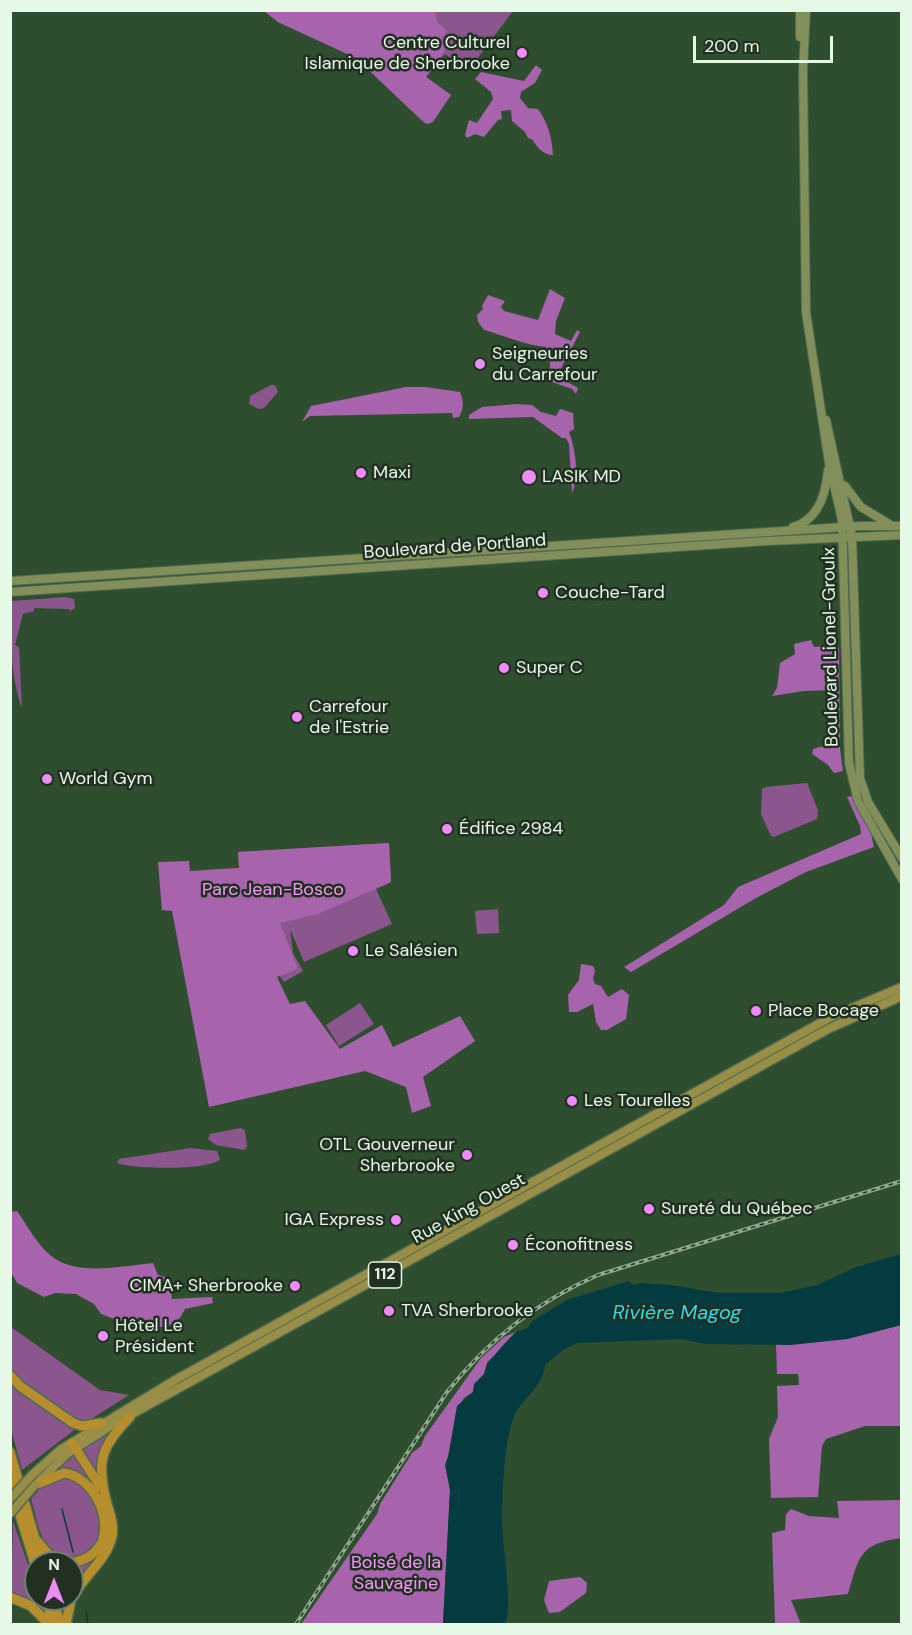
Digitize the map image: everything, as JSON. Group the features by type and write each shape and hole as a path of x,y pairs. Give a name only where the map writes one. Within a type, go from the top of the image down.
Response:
{"highway":[{"path":"10,1375 20,1386 73,1423 82,1426 101,1423"},
{"path":"84,1581 111,1542 112,1524 101,1470 104,1450 112,1435 130,1417"},
{"path":"74,1445 104,1493"},
{"path":"10,1452 38,1551"},
{"path":"33,1480 64,1473 84,1479 96,1494 103,1528 103,1538 97,1548 86,1559 76,1562 55,1559 35,1539"},
{"path":"10,1482 31,1551"},
{"path":"10,1598 31,1606 51,1624"}],"main road":[{"name":"Boulevard Lionel-Groulx","path":"800,10 806,312 829,463 847,527 852,536 860,778 868,801 902,858"},
{"name":"Boulevard Lionel-Groulx","path":"803,71 806,10"},
{"name":"Boulevard Lionel-Groulx","path":"820,403 840,471 847,527 843,537 848,748 851,780 858,801 902,879"},
{"path":"767,532 798,525 811,517 823,497 829,463"},
{"path":"840,471 846,488 869,515 897,526"},
{"name":"Boulevard de Portland","path":"10,580 847,527 897,526"},
{"name":"Boulevard de Portland","path":"10,592 852,536 902,535"},
{"name":"Rue King Ouest","path":"10,1499 101,1423 831,1017 902,987"},
{"name":"Rue King Ouest","path":"74,1445 130,1417 828,1029 902,996"},
{"name":"Rue King Ouest","path":"10,1514 33,1480"}],"green space":[{"path":"264,11 513,11 468,71 445,54 426,77 451,95 429,124 421,120 356,58 278,22"},
{"path":"264,11 435,11 437,22 447,31 441,39 445,50 426,77 451,95 433,122 426,124 356,58 278,22"},
{"path":"536,65 542,70 535,83 521,92 520,98 528,108 538,109 541,114 549,131 553,155 541,150 512,121 511,110 501,111 502,119 498,120 484,137 475,134 467,138 465,135 469,120 477,123 493,99 491,92 475,79 481,72 524,81"},
{"path":"550,289 565,298 556,321 555,334 571,341 577,330 580,332 557,376 578,388 576,394 572,389 552,382 550,358 546,347 484,330 478,322 477,315 483,309 482,306 488,295 505,301 501,307 504,311 538,320"},
{"path":"275,385 278,392 264,408 259,409 249,404 250,396"},
{"path":"406,387 426,387 460,392 463,405 461,414 453,418 452,413 310,416 302,422 311,406"},
{"path":"532,405 541,412 556,416 560,409 573,413 574,429 569,432 575,454 576,479 572,493 569,444 566,438 562,438 533,417 469,419 469,415 482,407"},
{"path":"65,597 74,599 75,608 70,611 69,609 34,608 34,611 23,614 15,645 19,647 22,709 13,669 11,601"},
{"path":"811,640 814,647 837,645 839,648 840,749 843,771 834,773 828,765 812,754 813,749 833,743 837,737 836,690 804,691 772,696 777,688 780,663 795,654 794,644"},
{"path":"807,783 818,810 817,819 774,837 771,836 761,814 762,789"},
{"path":"852,796 871,833 874,847 806,872 756,898 631,972 624,967 724,905 738,887 861,834 860,826 847,797"},
{"name":"Parc Jean-Bosco","path":"389,843 391,882 376,889 392,924 304,962 290,929 293,953 303,971 284,982 204,870 239,868 238,852"},
{"path":"389,843 391,882 318,914 280,923 298,969 277,977 290,1004 305,1001 340,1049 382,1025 393,1047 460,1016 475,1041 423,1077 431,1106 412,1113 406,1087 365,1071 209,1107 172,911 162,910 158,862 189,861 190,871 239,868 238,852"},
{"path":"498,909 499,933 477,934 475,911"},
{"path":"581,964 593,966 595,984 601,986 608,997 622,989 629,995 626,1019 607,1030 601,1030 596,1022 593,1004 577,1012 569,1012 568,995 579,980"},
{"path":"360,1003 374,1024 339,1046 326,1025"},
{"path":"240,1128 245,1130 247,1147 244,1150 216,1145 208,1139 210,1134"},
{"path":"191,1148 217,1151 220,1159 202,1166 187,1167 153,1168 117,1163 119,1159"},
{"path":"17,1211 41,1245 60,1262 85,1268 113,1268 153,1263 158,1275 169,1278 172,1299 212,1297 213,1303 185,1309 180,1318 167,1327 127,1327 130,1322 101,1314 94,1304 76,1294 55,1293 44,1297 17,1283 11,1272 11,1212"},
{"path":"901,1325 901,1426 865,1426 826,1439 822,1446 818,1497 771,1498 769,1439 778,1417 777,1386 799,1385 798,1374 777,1374 776,1344 847,1339"},
{"path":"11,1327 100,1390 129,1395 85,1423 79,1422 17,1379 11,1369"},
{"name":"Boisé de la Sauvagine","path":"516,1332 498,1351 473,1392 464,1398 456,1412 447,1462 450,1490 443,1624 301,1624 377,1514 380,1504 412,1453 421,1446 425,1436 481,1358 504,1337"},
{"path":"10,1380 52,1415 77,1428 22,1470 11,1429"},
{"path":"111,1431 99,1455 106,1546 84,1576 84,1559 103,1548 101,1507 93,1485 85,1476 74,1471 58,1469 79,1451"},
{"path":"58,1477 71,1478 81,1482 92,1496 99,1515 100,1534 98,1542 87,1554 84,1555 84,1551 52,1551 47,1547 42,1538 31,1499 45,1483"},
{"path":"901,1500 901,1538 877,1544 863,1554 855,1570 848,1594 791,1600 801,1624 775,1624 772,1533 785,1530 786,1514 791,1509 809,1516 839,1518 837,1501"},
{"path":"13,1521 24,1553 24,1600 11,1594"},
{"path":"580,1577 587,1583 586,1593 560,1612 549,1613 544,1600 549,1581"}],"water":[{"name":"Rivière Magog","path":"901,1254 901,1325 847,1339 791,1345 705,1344 682,1339 577,1343 563,1350 545,1365 536,1387 516,1412 510,1429 504,1466 502,1515 508,1589 505,1624 443,1624 450,1490 445,1465 457,1406 473,1392 474,1384 484,1374 487,1363 516,1332 528,1328 531,1322 567,1300 629,1281 633,1285 640,1283 671,1285 719,1293 780,1293 817,1285 856,1267"}],"waterway":[{"path":"62,1509 73,1551"},
{"path":"86,1610 88,1624"}],"railway":[{"path":"296,1624 447,1392 480,1355 534,1310 598,1275 902,1181"}],"place":[{"name":"Centre Culturel Islamique de Sherbrooke","path":"522,53"},
{"name":"Seigneuries du Carrefour","path":"480,364"},
{"name":"Maxi","path":"361,473"},
{"name":"LASIK MD","path":"529,477"},
{"name":"Couche-Tard","path":"543,593"},
{"name":"Super C","path":"504,668"},
{"name":"Carrefour de l'Estrie","path":"297,717"},
{"name":"World Gym","path":"47,779"},
{"name":"Édifice 2984","path":"447,829"},
{"name":"Le Salésien","path":"353,951"},
{"name":"Place Bocage","path":"756,1011"},
{"name":"Les Tourelles","path":"572,1101"},
{"name":"OTL Gouverneur Sherbrooke","path":"467,1155"},
{"name":"Sureté du Québec","path":"649,1209"},
{"name":"IGA Express","path":"396,1220"},
{"name":"Éconofitness","path":"513,1245"},
{"name":"CIMA+ Sherbrooke","path":"295,1286"},
{"name":"TVA Sherbrooke","path":"389,1311"},
{"name":"Hôtel Le Président","path":"103,1336"}]}
